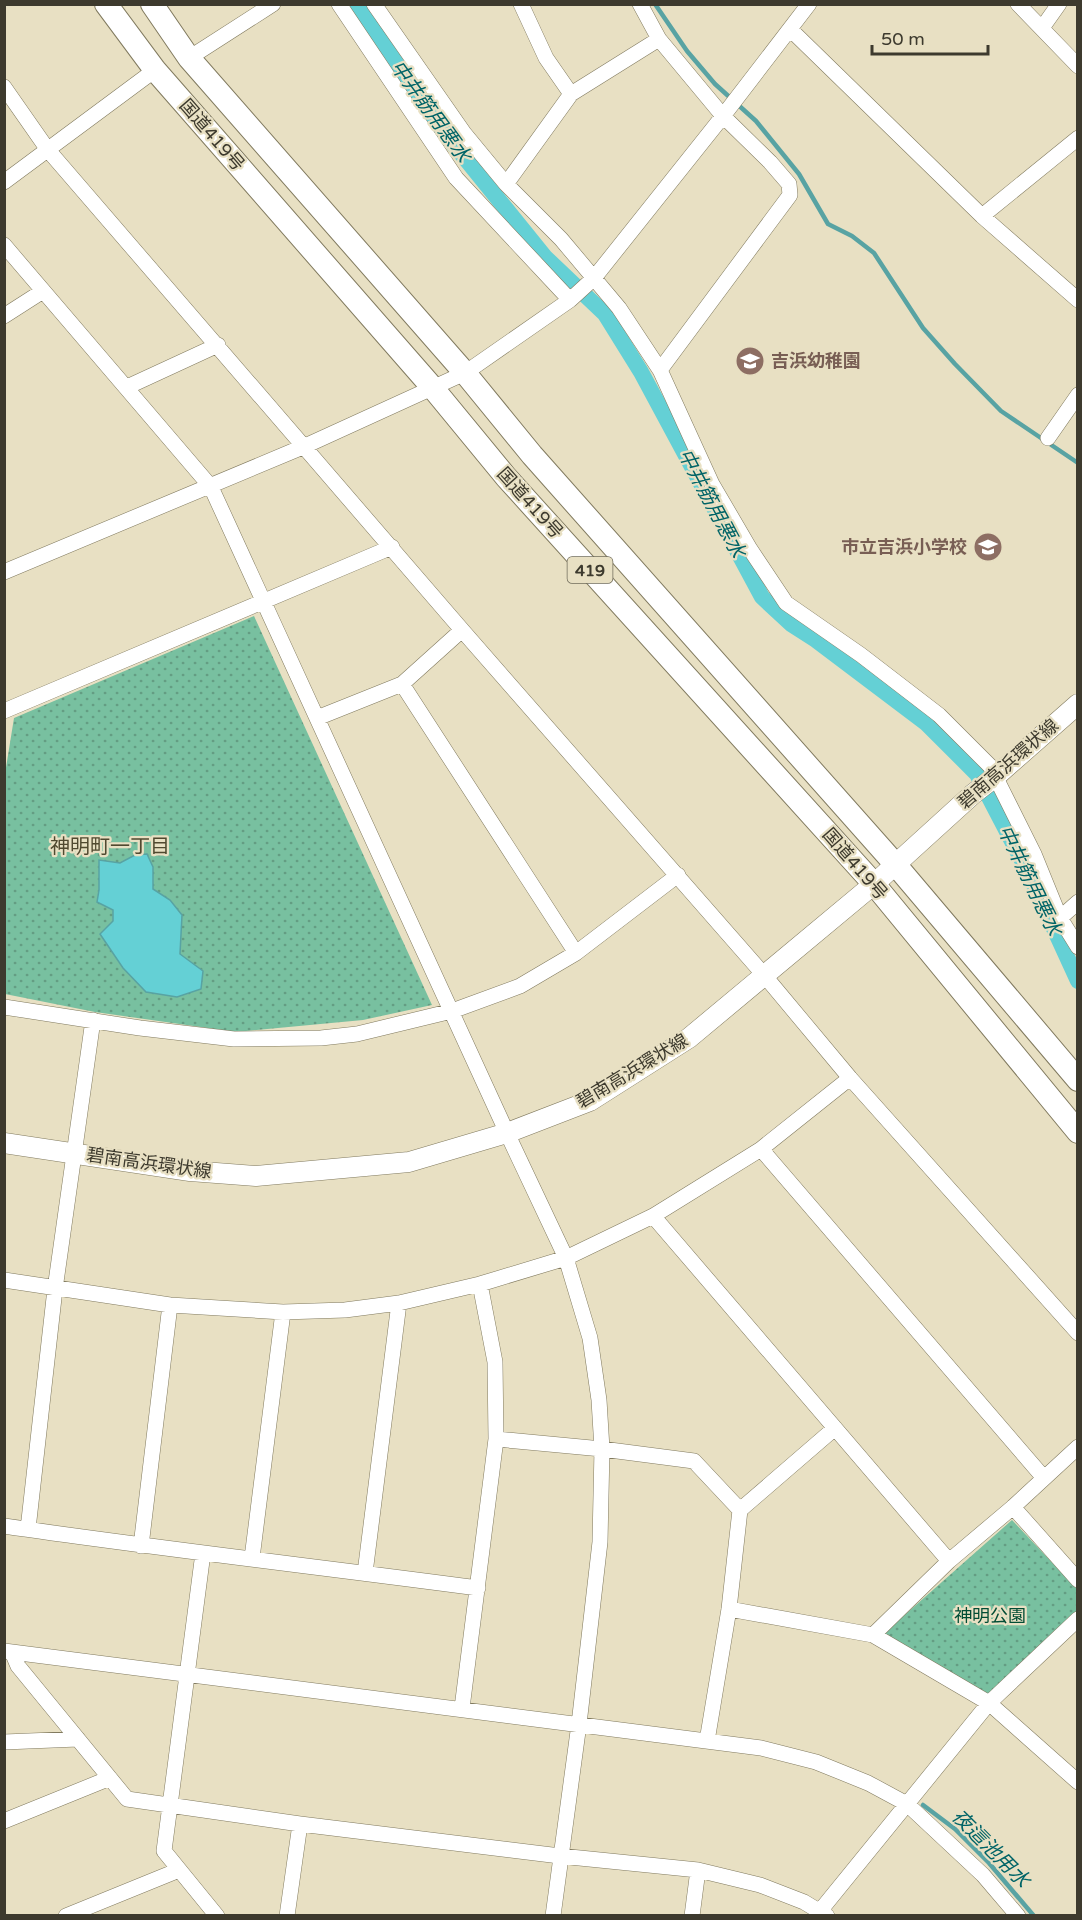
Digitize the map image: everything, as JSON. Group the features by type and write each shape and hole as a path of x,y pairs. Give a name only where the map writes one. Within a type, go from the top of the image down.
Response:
{"highway":[{"name":"国道419号","path":"106,4 155,70 432,387 506,477 874,884 1077,1132"},
{"name":"国道419号","path":"152,4 189,58 465,373 532,455 895,864 1077,1080"}],"main road":[{"name":"碧南高浜環状線","path":"4,1143 190,1171 256,1176 409,1162 507,1133 590,1101 689,1038 874,884 1077,704"}],"street":[{"path":"339,4 456,178 572,298"},
{"path":"374,4 464,133 506,184 561,239 591,281 636,331 660,370 712,484 750,549 786,603 861,655 939,715 990,766 1034,854 1060,918 1077,947"},
{"path":"521,4 546,58 571,94"},
{"path":"640,4 659,39 789,184 790,195 660,370"},
{"path":"4,572 211,487 465,373 572,298 591,281 809,4"},
{"path":"1018,4 1077,66"},
{"path":"1041,28 1059,4"},
{"path":"189,58 267,6"},
{"path":"790,29 982,216 1077,300"},
{"path":"506,184 571,94 659,39"},
{"path":"4,182 155,70"},
{"path":"4,87 48,150 462,630 678,875 850,1078 1077,1333"},
{"path":"982,216 1077,138"},
{"path":"4,245 211,487 566,1258 590,1338 599,1400 602,1449 600,1542 579,1724 553,1916"},
{"path":"4,316 43,291"},
{"path":"127,387 218,345"},
{"path":"1048,438 1077,395"},
{"path":"4,711 392,547"},
{"path":"317,718 402,684 462,630"},
{"path":"402,684 576,953"},
{"path":"4,1006 151,1029 234,1039 321,1038 357,1034 452,1011 520,986 576,953 678,875"},
{"path":"1060,918 1077,902"},
{"path":"28,1530 55,1289 93,1020"},
{"path":"4,1280 170,1305 283,1312 345,1310 399,1303 480,1284 566,1258 653,1216 761,1149 850,1078"},
{"path":"761,1149 1044,1478"},
{"path":"653,1216 949,1561"},
{"path":"462,1708 496,1439 495,1362 480,1284"},
{"path":"365,1573 399,1303"},
{"path":"141,1546 170,1305"},
{"path":"252,1558 283,1312"},
{"path":"707,1741 729,1609 740,1510 835,1428"},
{"path":"496,1439 694,1461 740,1510"},
{"path":"873,1635 949,1561 1013,1507 1077,1447"},
{"path":"1013,1507 1077,1580"},
{"path":"4,1526 141,1546 252,1558 478,1588"},
{"path":"203,1553 164,1851 217,1916"},
{"path":"729,1609 873,1635 989,1703 1077,1782"},
{"path":"8,1652 127,1799 300,1824 560,1856 698,1870 760,1885 822,1914 989,1703 1077,1619"},
{"path":"8,1652 462,1708 760,1748 816,1762 867,1783 907,1804 983,1875 1018,1916"},
{"path":"4,1742 78,1739"},
{"path":"4,1821 110,1778"},
{"path":"287,1916 300,1824"},
{"path":"66,1916 179,1870"},
{"path":"692,1916 698,1870"}],"green space":[{"path":"254,616 432,1005 363,1020 236,1032 95,1012 5,994 4,780 14,718"},
{"name":"神明公園","path":"1012,1520 1077,1589 1077,1612 989,1697 882,1635"}],"water":[{"path":"147,854 153,867 153,889 170,900 182,915 180,954 203,971 201,989 177,997 146,992 123,968 100,934 113,921 113,910 97,902 99,860 120,863 135,855"}],"waterway":[{"name":"中井筋用悪水","path":"356,4 439,126 545,257 605,314 641,372 762,597 791,624 816,640 926,723 977,774 1028,872 1078,981"},
{"path":"655,4 687,51 715,84 756,121 799,174 828,224 852,236 874,253 923,328 955,364 1001,411 1078,463"},
{"name":"夜這池用水","path":"923,1805 955,1829 989,1863 1034,1916"}],"place":[{"name":"吉浜幼稚園","path":"750,361"},
{"name":"市立吉浜小学校","path":"988,547"}],"district":[{"name":"神明町一丁目","path":"110,846"}]}
